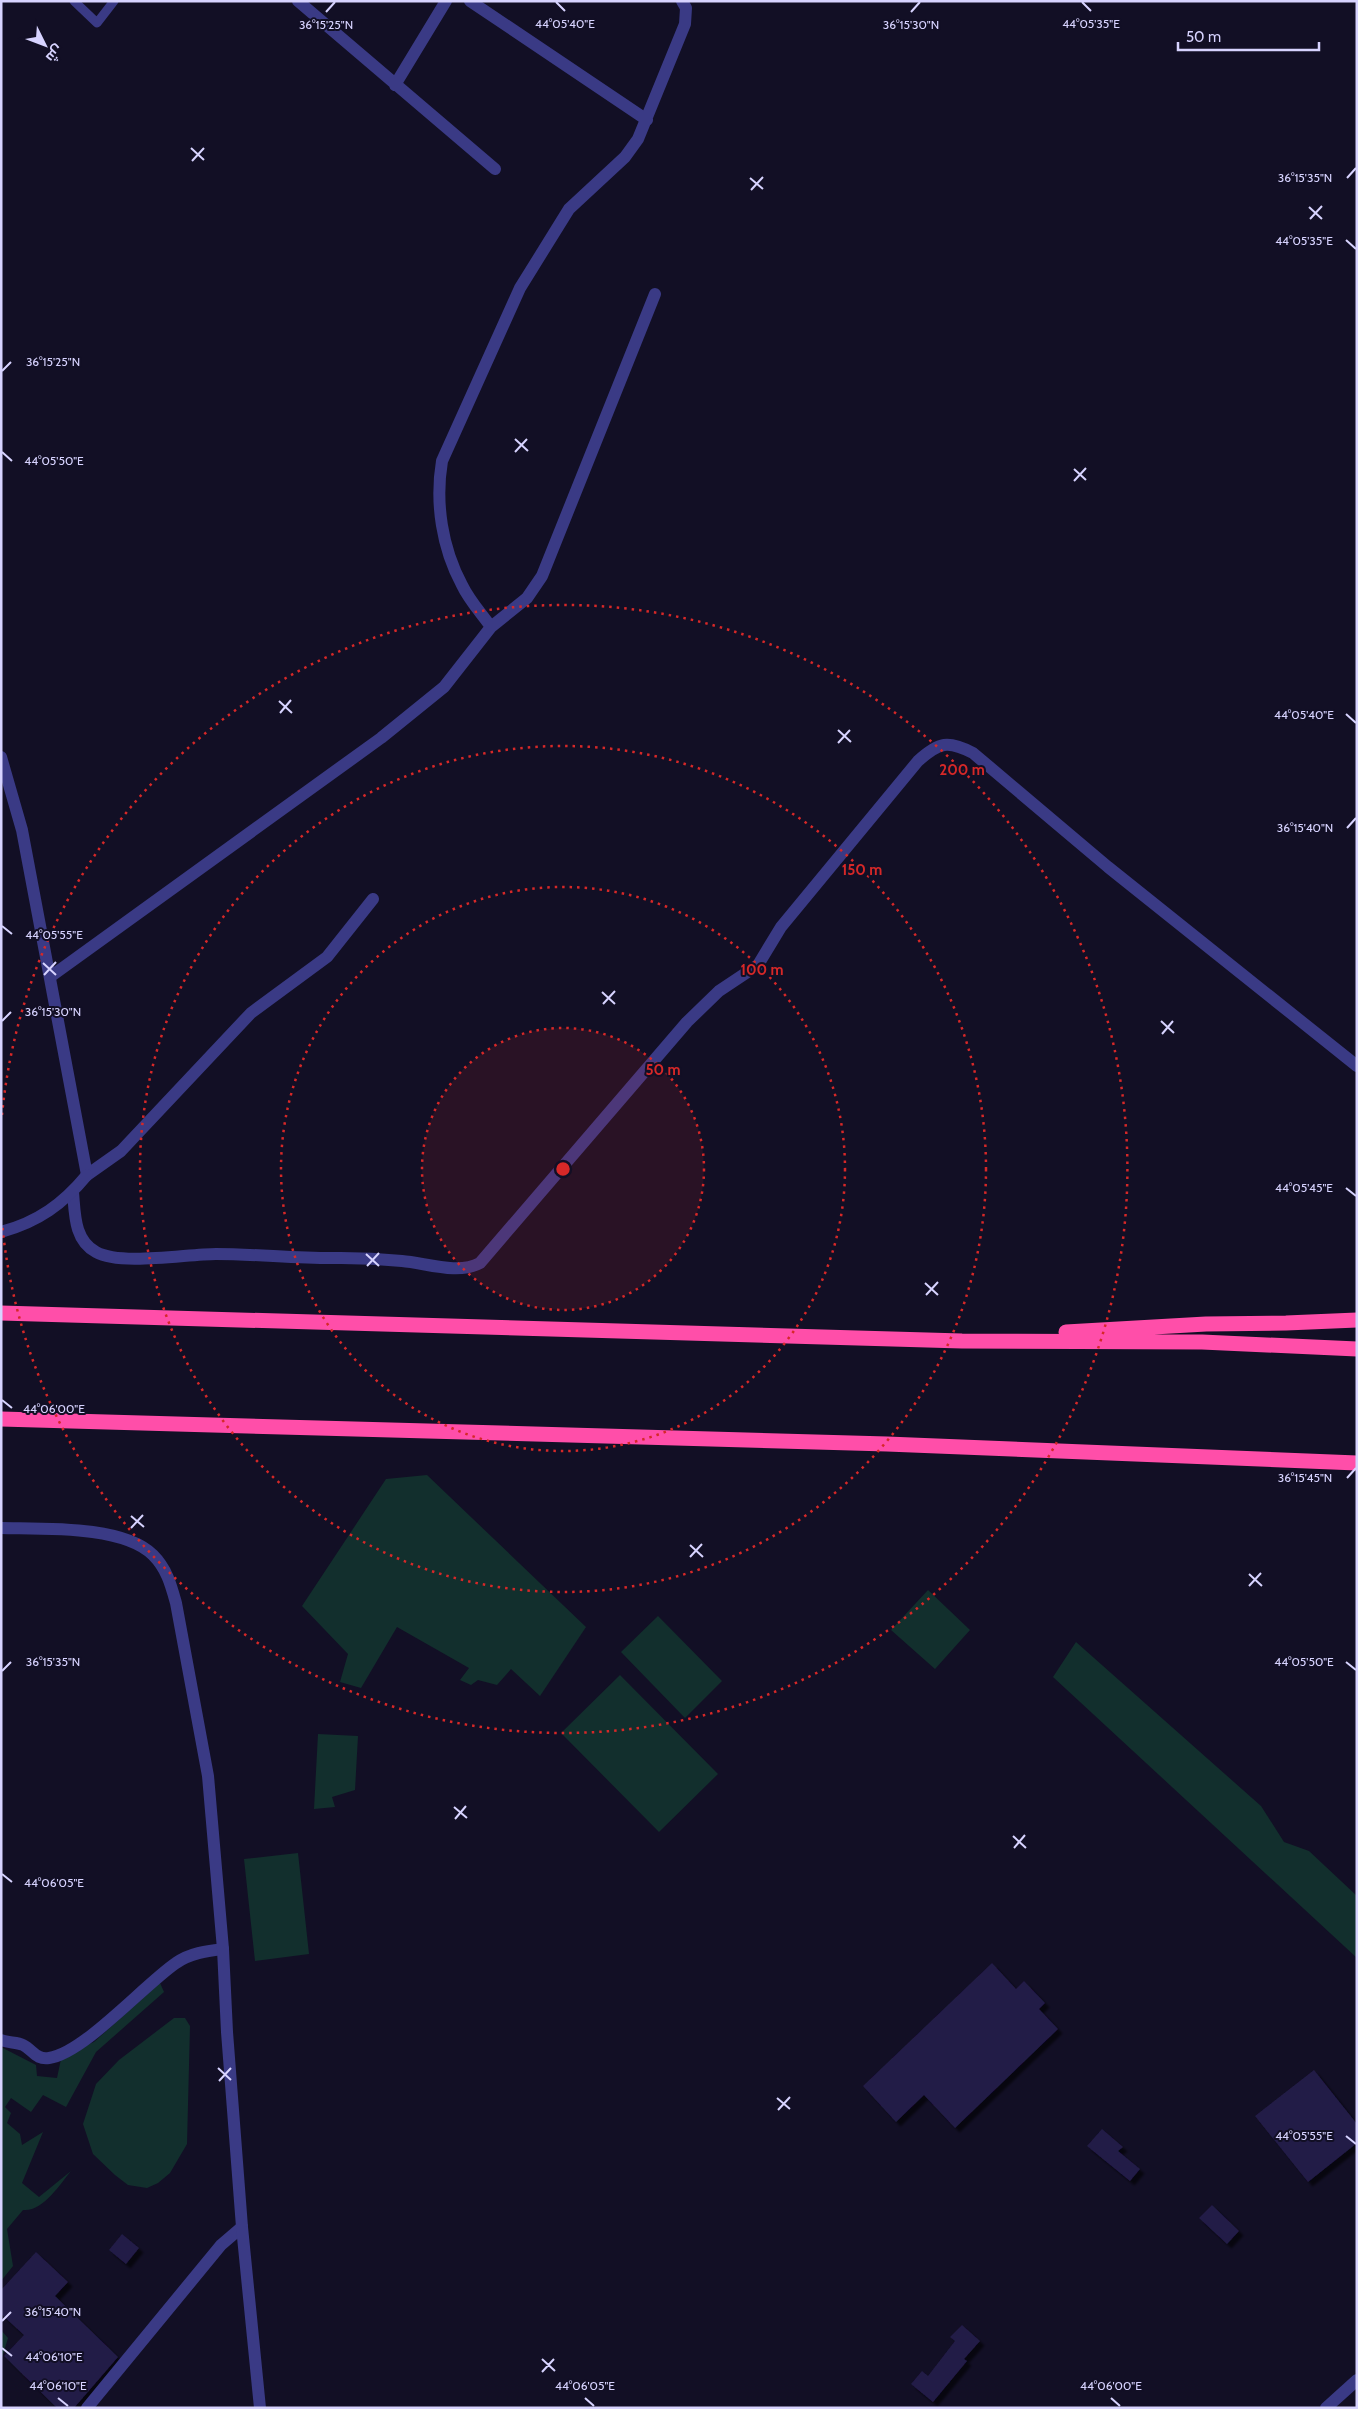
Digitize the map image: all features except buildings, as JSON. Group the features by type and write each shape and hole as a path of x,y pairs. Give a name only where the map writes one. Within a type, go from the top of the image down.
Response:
{"highway":[{"path":"1,1313 962,1341 1202,1342 1357,1349"},
{"path":"962,1341 1117,1328 1357,1320"},
{"path":"1,1419 887,1444 1357,1463"}],"street":[{"path":"298,1 495,169"},
{"path":"395,85 446,1"},
{"path":"470,1 647,120"},
{"path":"491,627 463,588 448,552 440,509 438,483 442,461 520,288 569,209 625,157 647,120 685,24 686,8 682,1"},
{"path":"50,977 381,738 444,687 491,627 526,598 542,576 655,294"},
{"path":"73,1192 76,1226 80,1235 88,1247 109,1258 168,1258 216,1254 402,1261 462,1268 472,1268 480,1264 687,1022 718,991 758,965 781,927 918,761 932,749 944,744 957,745 973,753 1108,866 1357,1066"},
{"path":"1,757 22,830 87,1175"},
{"path":"1,1232 39,1219 57,1207 87,1175 121,1152 251,1013 327,957 374,899"},
{"path":"1,1528 62,1530 129,1540 152,1554 169,1576 176,1603 208,1776 223,1949 227,2032 242,2227 260,2408"},
{"path":"1,2040 10,2044 22,2044 37,2057 49,2058 69,2050 98,2029 177,1962 199,1953 223,1949"},
{"path":"87,2408 221,2245 242,2227"},
{"path":"1326,2408 1357,2380"}],"lane":[{"path":"74,1 96,23 114,1"}],"green space":[{"path":"427,1475 586,1627 540,1696 511,1669 497,1685 478,1680 471,1685 460,1680 469,1668 397,1627 361,1688 340,1682 348,1654 302,1606 386,1479"},
{"path":"928,1590 970,1630 935,1669 891,1630"},
{"path":"658,1616 722,1681 685,1718 621,1652"},
{"path":"1076,1642 1261,1806 1284,1842 1309,1851 1357,1896 1357,1958 1053,1677"},
{"path":"620,1675 718,1774 659,1832 561,1733"},
{"path":"318,1734 358,1736 355,1790 332,1797 335,1807 314,1809"},
{"path":"298,1853 309,1954 255,1961 244,1859"},
{"path":"160,1983 164,1992 96,2052 66,2107 43,2095 31,2112 11,2098 5,2107 11,2113 7,2123 20,2134 22,2145 43,2132 22,2183 39,2197 71,2171 44,2202 37,2207 23,2210 7,2229 13,2266 1,2281 1,2047 36,2065 37,2076 57,2078 61,2059 94,2042"},
{"path":"174,2018 185,2018 190,2026 187,2144 170,2173 158,2183 147,2188 128,2185 93,2154 83,2124 96,2084 119,2060"},
{"path":"1,2330 8,2338 1,2361"}]}
